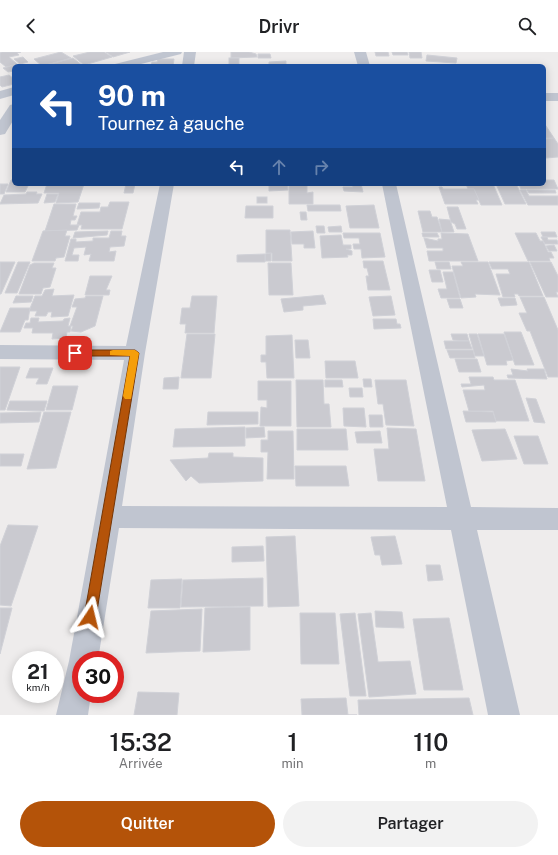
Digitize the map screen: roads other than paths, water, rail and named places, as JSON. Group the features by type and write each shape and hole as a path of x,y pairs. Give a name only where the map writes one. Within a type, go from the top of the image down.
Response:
{"street":[{"path":"127,64 177,52"},
{"path":"188,64 190,52"},
{"path":"360,52 364,64"},
{"path":"0,95 12,92"},
{"path":"546,96 558,97"},
{"path":"0,131 12,111"},
{"path":"84,651 108,518 135,353 168,186"},
{"path":"389,186 460,518 504,715"},
{"path":"0,352 135,353"},
{"path":"108,518 558,519"},
{"path":"72,715 74,703"}]}
